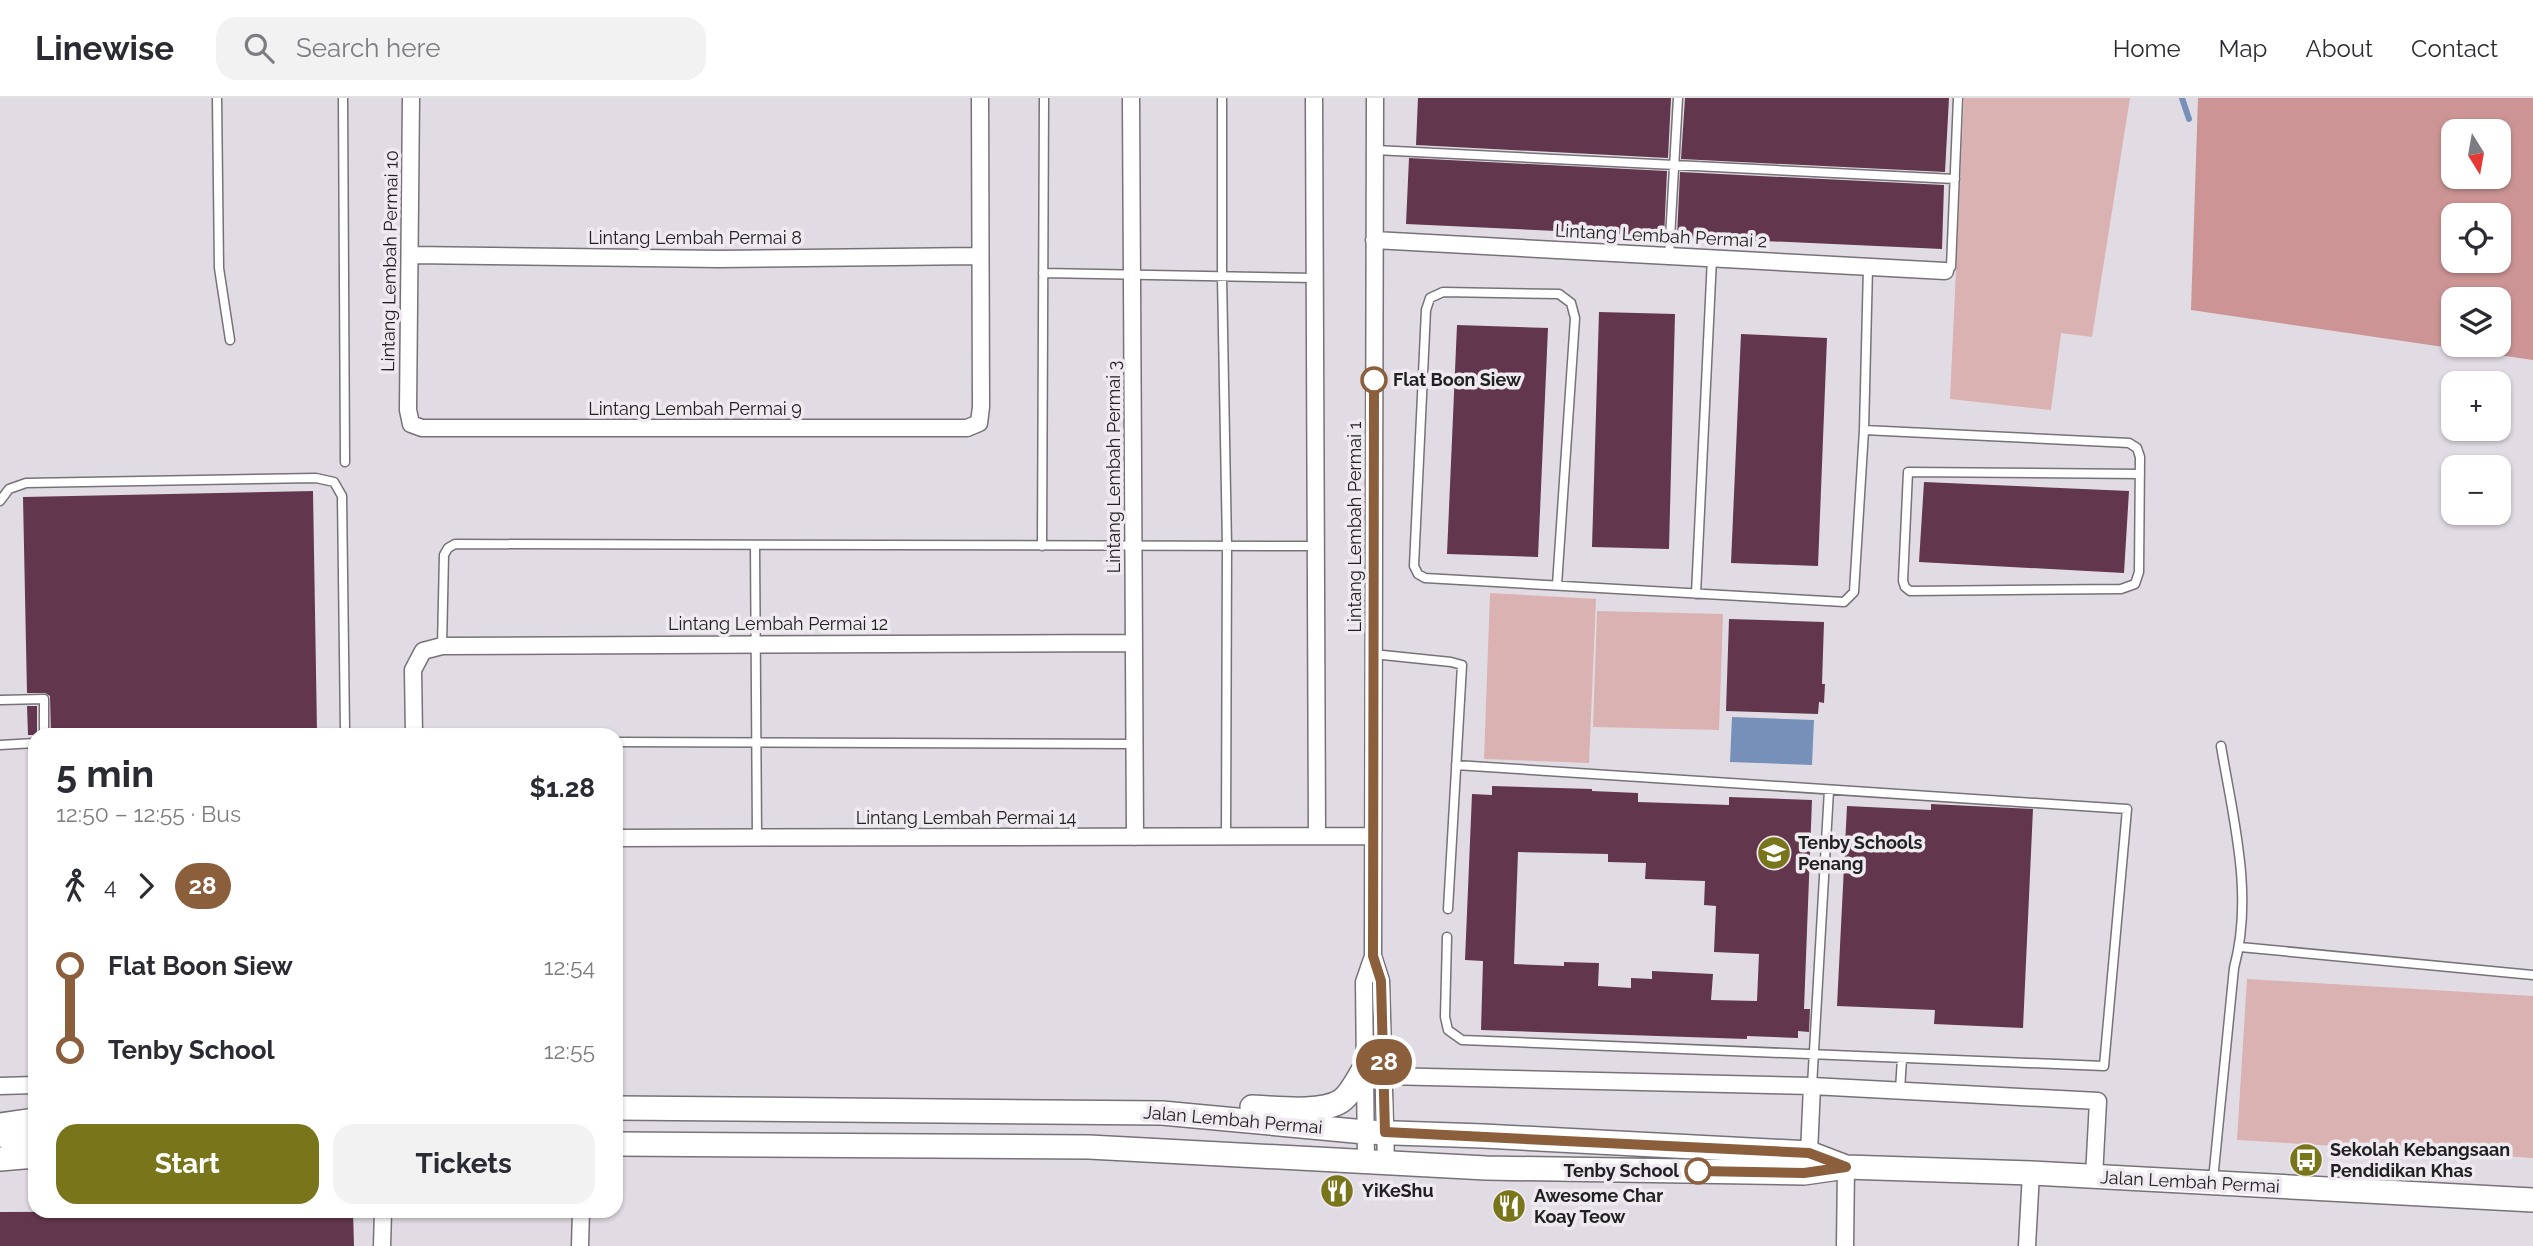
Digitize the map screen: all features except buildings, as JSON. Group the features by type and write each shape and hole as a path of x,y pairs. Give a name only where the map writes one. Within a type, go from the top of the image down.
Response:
{"main road":[{"path":"1162,1113 1231,1107 1309,1108 1330,1105 1341,1101 1374,1073"},
{"name":"Jalan Lembah Permai","path":"623,1108 1162,1113 1375,1132 1809,1153 1846,1167"},
{"path":"28,1121 0,1127 8,1138 28,1140"},
{"name":"Jalan Lembah Permai","path":"623,1144 1089,1147 1486,1168 1804,1173 1846,1167 2031,1173 2533,1200"},
{"path":"0,1159 28,1157"}],"street":[{"name":"Lintang Lembah Permai 10","path":"411,98 408,410 411,424"},
{"path":"979,256 980,98"},
{"name":"Lintang Lembah Permai 3","path":"1131,98 1135,837"},
{"path":"1314,98 1317,836"},
{"name":"Lintang Lembah Permai 1","path":"1375,98 1373,956 1364,982 1374,1073 1376,1163"},
{"name":"Lintang Lembah Permai 2","path":"1374,240 1945,271"},
{"name":"Lintang Lembah Permai 8","path":"411,255 719,259 979,256"},
{"name":"Lintang Lembah Permai 9","path":"411,424 422,428 967,428 979,423 979,256"},
{"name":"Lintang Lembah Permai 12","path":"414,728 413,670 423,651 442,646 1134,643"},
{"name":"Lintang Lembah Permai 14","path":"623,838 1373,836"},
{"path":"1374,1073 1812,1086 2098,1101 2094,1177"},
{"path":"0,1086 28,1085"},
{"path":"1809,1153 1812,1086"},
{"path":"1845,1246 1846,1167"},
{"path":"2027,1246 2031,1173"},
{"path":"382,1246 383,1218"},
{"path":"580,1246 581,1218"}],"lane":[{"path":"217,98 219,268 230,341"},
{"path":"342,98 345,462"},
{"path":"1042,546 1044,98"},
{"path":"1222,98 1227,546 1226,836"},
{"path":"1669,256 1678,98"},
{"path":"1945,271 1951,267 1958,98"},
{"path":"1375,150 1955,179"},
{"path":"1696,594 1712,258"},
{"path":"1557,585 1575,318 1571,303 1559,294 1443,292 1430,298 1426,310 1414,566 1418,574 1425,578 1844,602 1854,592 1864,430 1868,266"},
{"path":"1043,273 1315,278"},
{"path":"1864,430 2129,443 2137,448 2140,457 2140,474 2140,572 2135,584 2121,589 1910,591 1905,587 1908,472 2140,474"},
{"path":"0,501 9,489 26,483 316,478 334,482 342,496 345,728"},
{"path":"442,646 444,555 448,548 455,544 1316,546"},
{"path":"755,545 757,838"},
{"path":"1373,654 1451,662 1462,666 1448,909"},
{"path":"0,700 44,699 44,728"},
{"path":"623,742 1135,744"},
{"path":"0,745 28,743"},
{"path":"2213,1183 2234,968 2240,947 2244,889 2221,746"},
{"path":"1447,937 1445,1017 1448,1030 1462,1040 2104,1066 2127,809 1456,765"},
{"path":"1812,1086 1829,790"},
{"path":"2240,947 2533,975"},
{"path":"1900,1090 1902,1058"}],"shaded area":[{"path":"1964,98 2130,98 2092,337 2061,333 2051,410 1950,399"},
{"path":"2198,98 2533,98 2533,360 2511,357 2511,287 2441,287 2441,347 2191,310"},
{"path":"1490,593 1596,599 1589,763 1484,759"},
{"path":"1597,611 1723,614 1719,730 1593,727"},
{"path":"2247,979 2533,996 2533,1158 2237,1140"}],"water":[{"path":"1732,717 1814,720 1812,765 1730,762"}],"waterway":[{"path":"2182,98 2189,119"}],"bus line":[{"name":"28","path":"1374,380 1373,956 1381,981 1385,1132 1809,1153 1846,1167 1804,1173 1698,1171"}],"place":[{"name":"Flat Boon Siew","path":"1374,380"},
{"name":"Tenby Schools Penang","path":"1774,853"},
{"name":"Sekolah Kebangsaan Pendidikan Khas","path":"2306,1160"},
{"name":"Tenby School","path":"1698,1171"},
{"name":"YiKeShu","path":"1337,1191"},
{"name":"Awesome Char Koay Teow","path":"1509,1206"}]}
